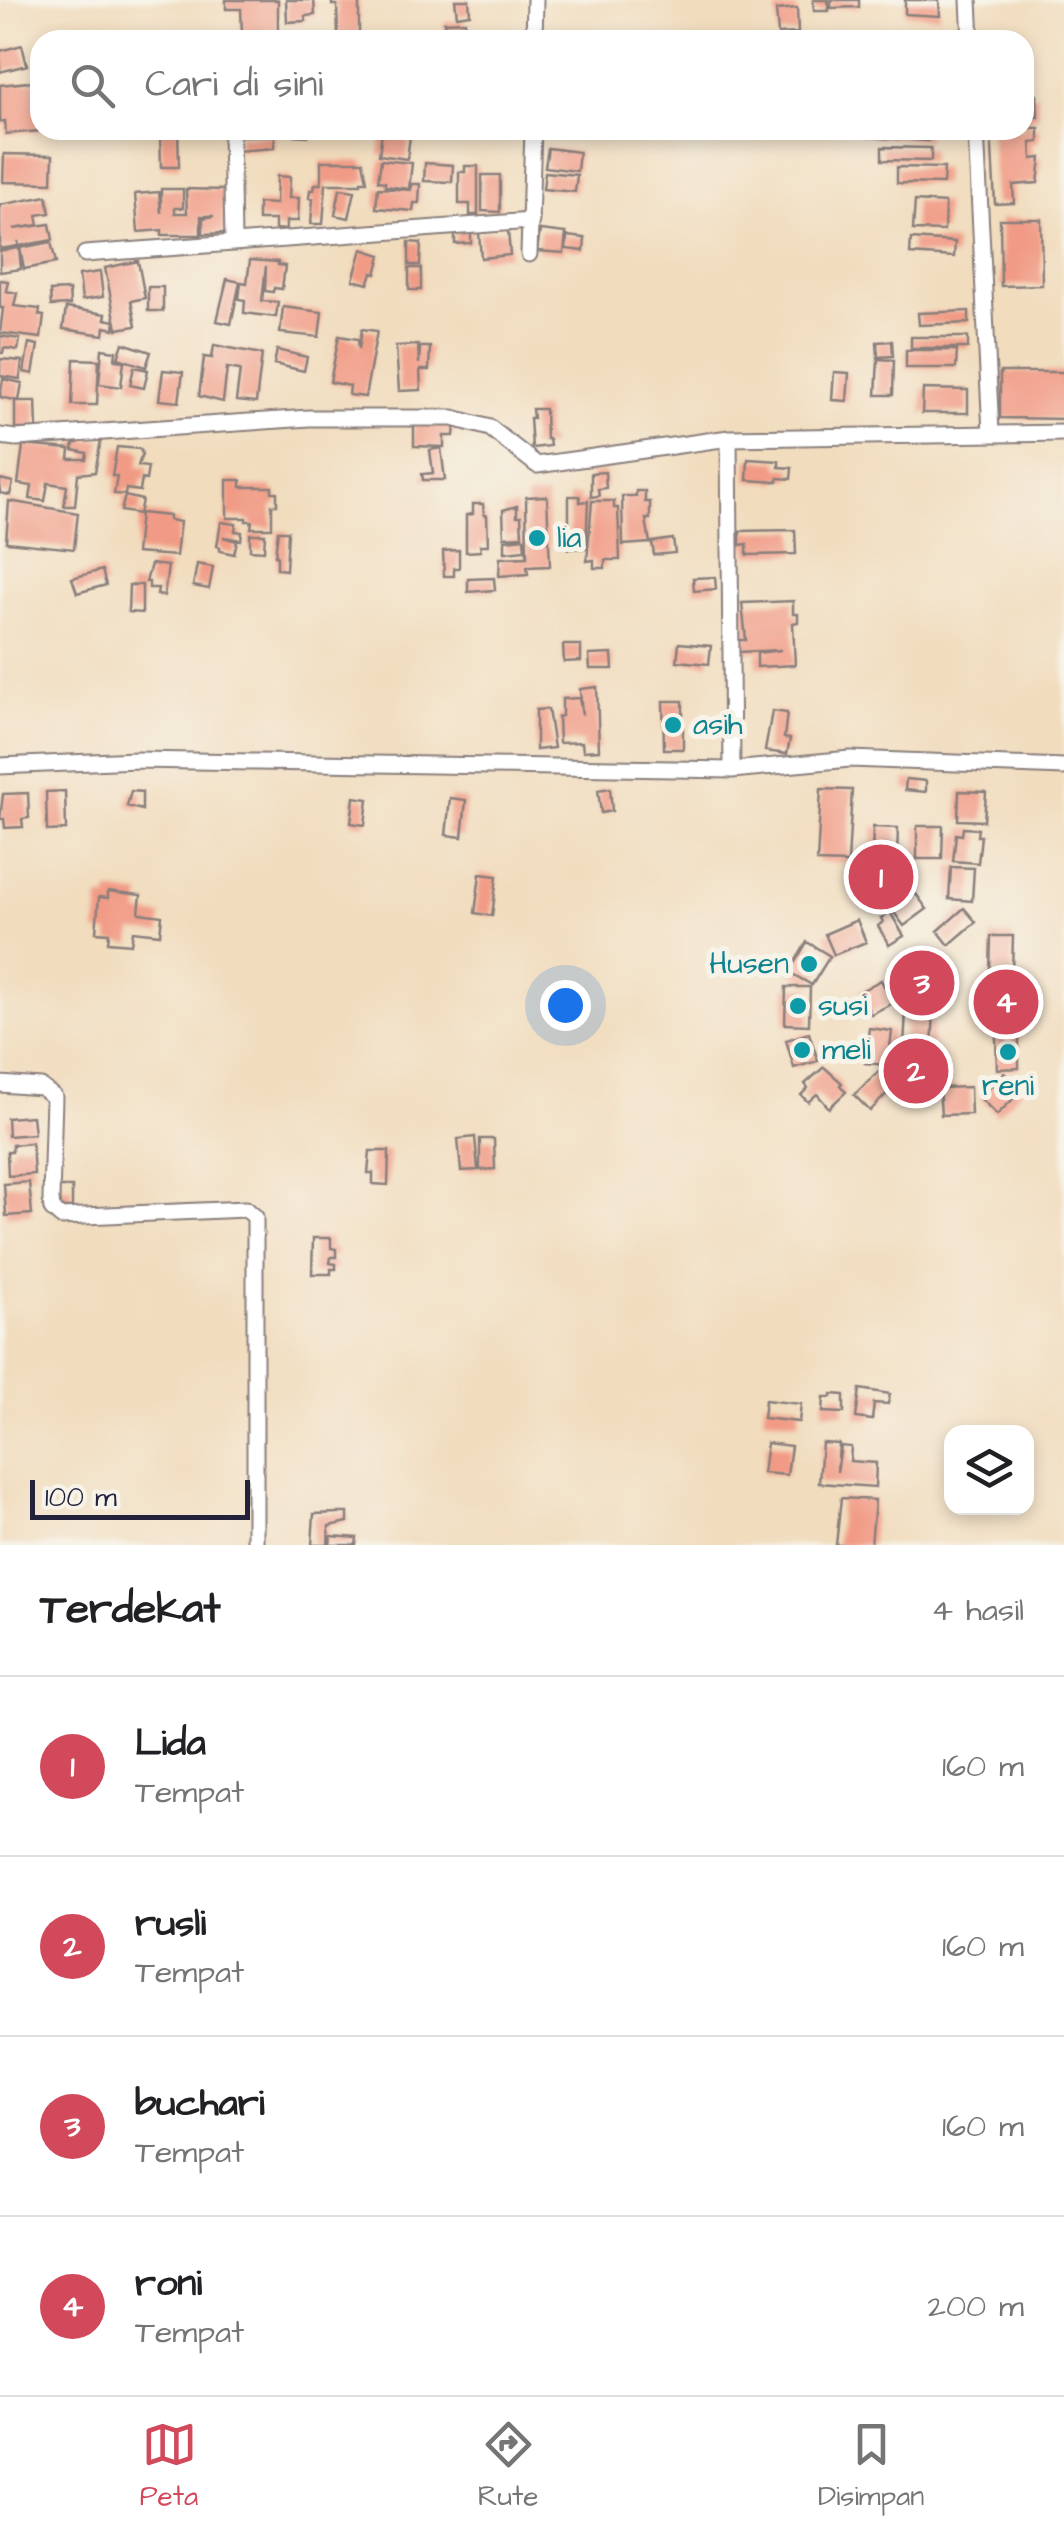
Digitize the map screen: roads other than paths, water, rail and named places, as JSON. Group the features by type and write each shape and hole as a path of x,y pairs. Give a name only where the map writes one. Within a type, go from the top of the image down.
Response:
{"street":[{"path":"534,30 535,0"},
{"path":"970,0 972,30"},
{"path":"231,140 233,241"},
{"path":"529,254 532,140"},
{"path":"976,140 991,433"},
{"path":"85,254 531,221"},
{"path":"0,436 309,418 454,418 490,428 537,465 730,438 1064,433"},
{"path":"730,438 732,770"},
{"path":"0,766 136,760 732,770 850,759 1064,767"},
{"path":"0,1084 40,1087 54,1097 52,1209 61,1217 246,1209 255,1217 255,1545"}],"place":[{"name":"lia","path":"537,538"},
{"name":"asih","path":"673,725"},
{"name":"Lida","path":"881,877"},
{"name":"Husen","path":"809,964"},
{"name":"buchari","path":"922,983"},
{"name":"roni","path":"1006,1002"},
{"name":"susi","path":"798,1006"},
{"name":"meli","path":"802,1050"},
{"name":"reni","path":"1008,1052"},
{"name":"rusli","path":"916,1071"}]}
